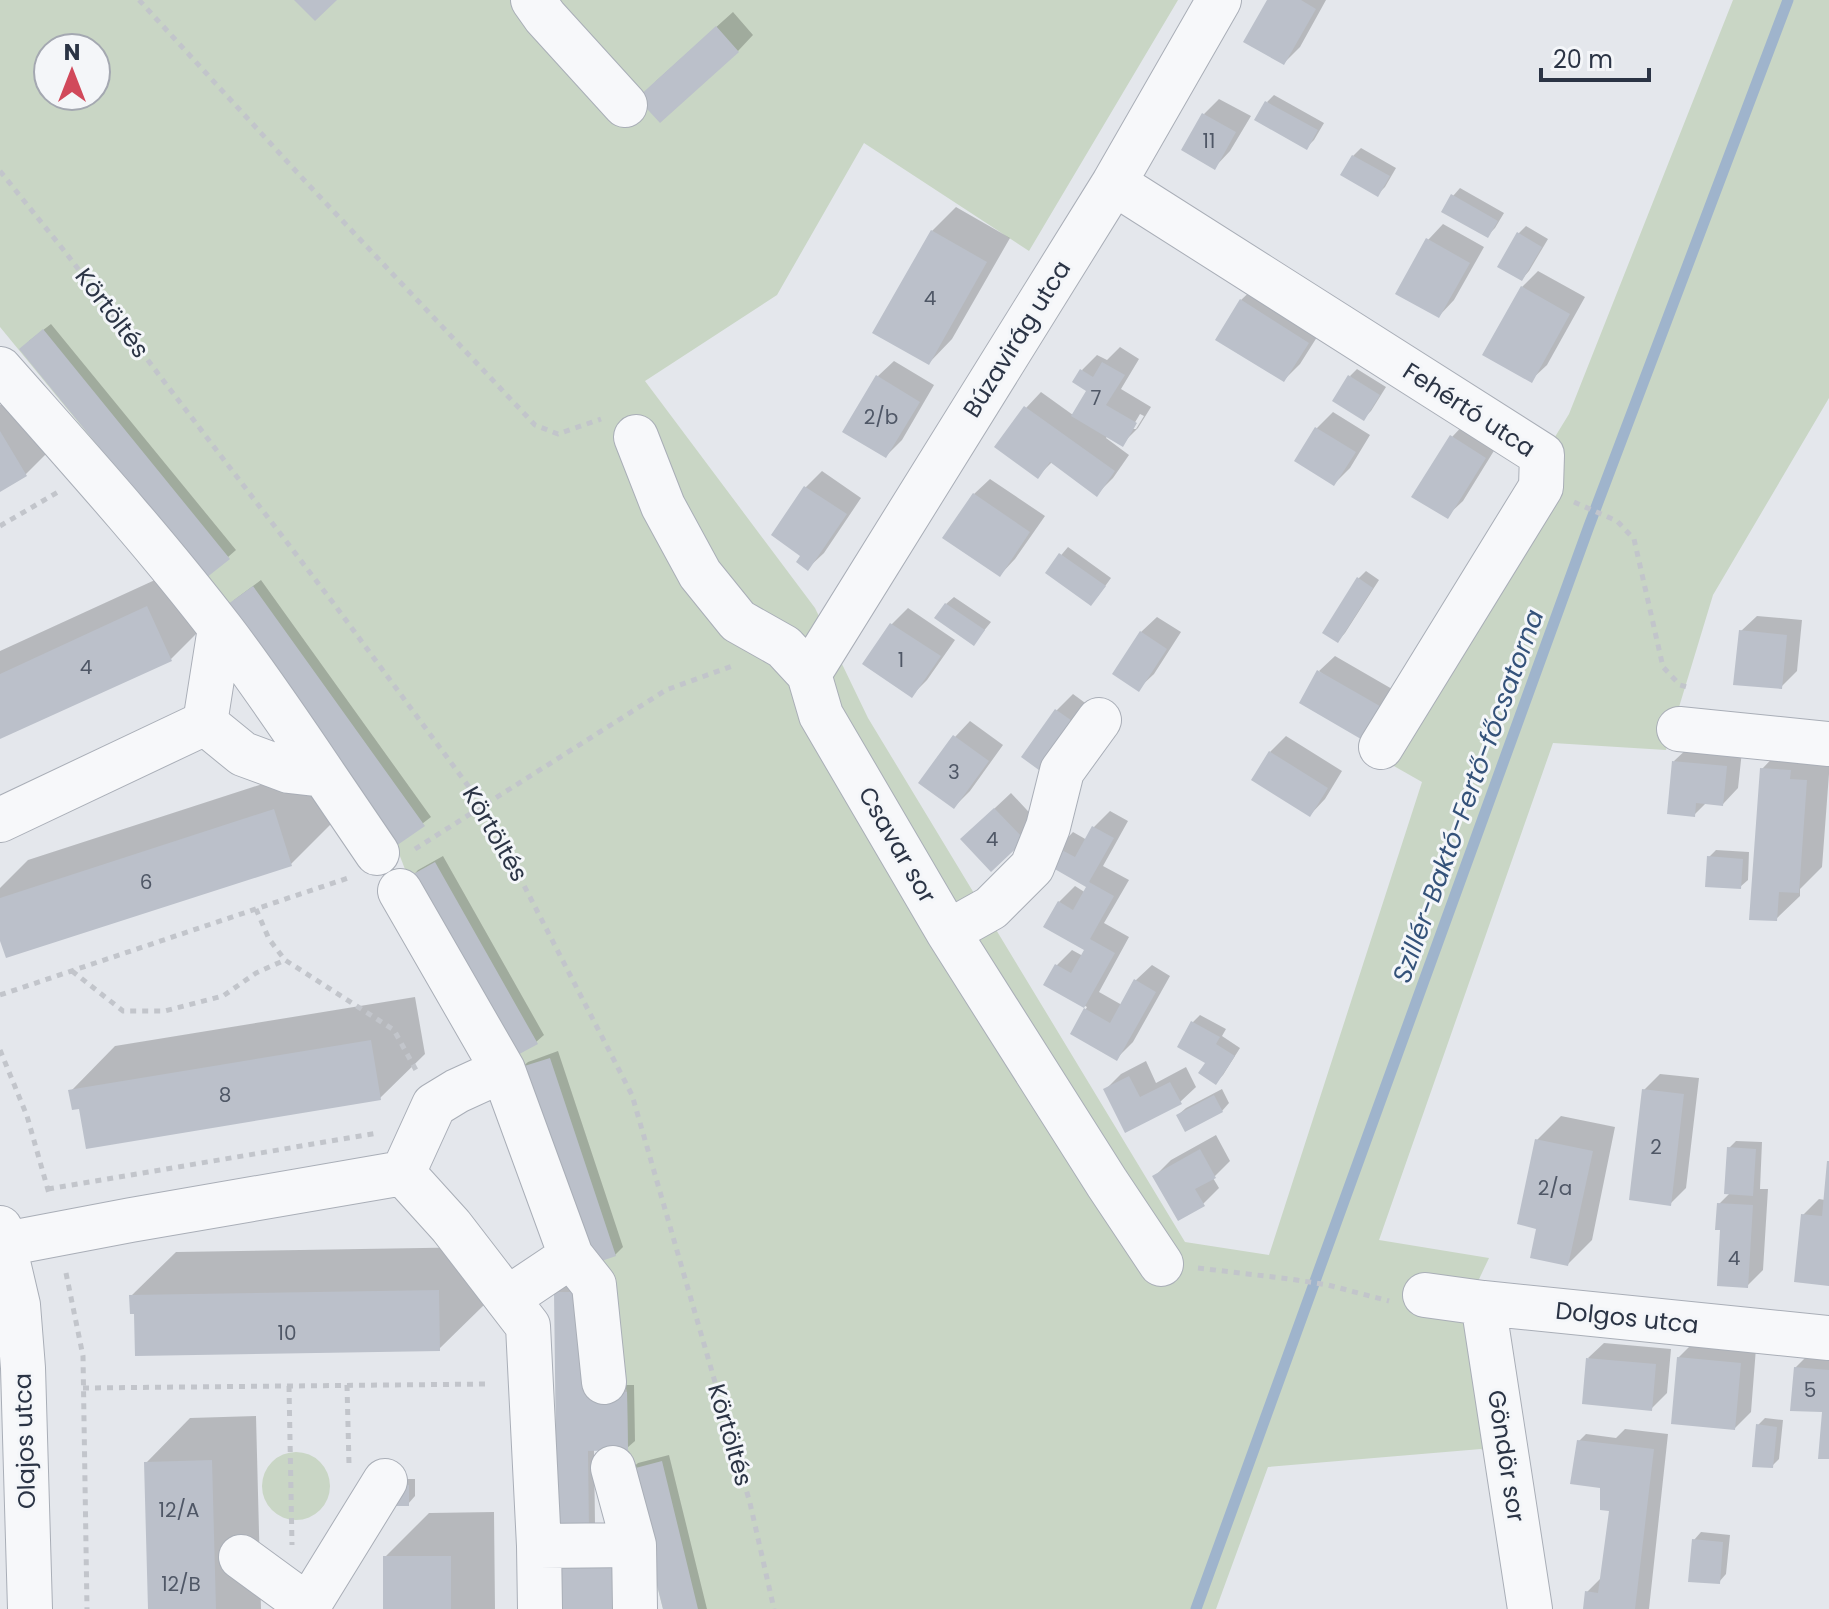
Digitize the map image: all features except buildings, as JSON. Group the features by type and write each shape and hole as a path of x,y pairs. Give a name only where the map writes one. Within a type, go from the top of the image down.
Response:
{"street":[{"path":"533,0 625,105"},
{"name":"Búzavirág utca","path":"796,661 1114,183 1219,0"},
{"name":"Fehértó utca","path":"1114,183 1542,455 1541,487 1381,747"},
{"path":"0,369 91,472 220,628 278,706 384,869 503,1070 571,1256 594,1285 604,1382"},
{"path":"636,437 663,506 700,574 738,621 796,661"},
{"path":"205,723 220,628"},
{"name":"Csavar sor","path":"796,661 821,715 948,932 1161,1264"},
{"path":"948,932 991,908 1032,867 1048,827 1062,771 1099,720"},
{"path":"205,723 243,754 289,771 324,775"},
{"path":"0,820 205,723"},
{"path":"1690,730 1829,744"},
{"path":"403,1173 430,1115 457,1091 503,1070"},
{"path":"2,1236 59,1233 403,1173"},
{"path":"403,1173 451,1226 528,1326 540,1609"},
{"name":"Olajos utca","path":"2,1236 18,1305 23,1368 30,1609"},
{"path":"507,1299 571,1256"},
{"name":"Dolgos utca","path":"1425,1295 1829,1338"},
{"name":"Göndör sor","path":"1483,1303 1530,1609"},
{"path":"613,1468 634,1545 635,1609"},
{"path":"241,1557 303,1603 385,1481"},
{"path":"539,1546 634,1545"}],"path":[{"path":"139,0 535,425 558,434 603,418 619,420 636,437"},
{"name":"Körtöltés","path":"0,171 334,604 483,806 632,1095 750,1503 774,1609"},
{"path":"0,526 91,472"},
{"path":"1570,500 1617,521 1634,539 1663,667 1680,685 1703,691 1690,730"},
{"path":"0,995 384,869 666,690 796,661"},
{"path":"48,1189 430,1115 394,1030 285,960 269,939 256,909"},
{"path":"72,971 123,1011 165,1011 223,996 256,973 285,960"},
{"path":"0,1050 27,1116 48,1189 83,1356 87,1609"},
{"path":"1161,1264 1328,1285"},
{"path":"83,1388 530,1383"},
{"path":"289,1386 303,1603"}],"green space":[{"path":"0,0 1178,0 1029,251 864,143 777,295 645,381 815,608 868,718 1185,1242 1269,1255 1422,782 1364,749 1569,414 1733,0 1829,0 1829,398 1713,595 1666,750 1553,743 1379,1240 1489,1258 1472,1294 1493,1457 1481,1449 1268,1467 1216,1609 663,1609 628,1470 627,1392 601,1281 396,846 206,578 0,327"},
{"path":"296,1452 320,1462 330,1486 320,1510 296,1520 272,1510 262,1486 272,1462"}],"waterway":[{"name":"Szillér-Baktó-Fertő-főcsatorna","path":"1196,1609 1589,526 1788,0"}]}
